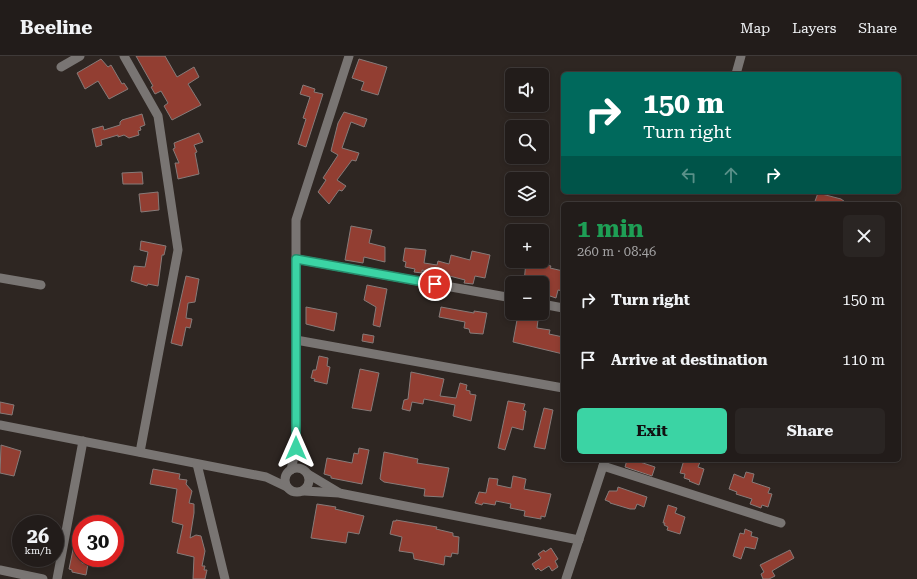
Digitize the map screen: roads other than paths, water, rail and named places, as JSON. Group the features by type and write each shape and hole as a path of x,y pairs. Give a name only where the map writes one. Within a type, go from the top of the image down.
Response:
{"street":[{"path":"61,66 80,56"},
{"path":"124,56 158,116 178,250 140,452"},
{"path":"287,487 285,480 289,473 296,448 296,220 349,56"},
{"path":"737,72 741,56"},
{"path":"296,259 505,297"},
{"path":"0,278 41,285"},
{"path":"549,305 561,308"},
{"path":"296,340 561,388"},
{"path":"0,425 266,477 294,492 304,491 339,493 579,540"},
{"path":"58,579 83,441"},
{"path":"296,448 309,483 304,491"},
{"path":"566,579 604,463 781,523"},
{"path":"197,464 225,579"},
{"path":"266,477 305,472 339,493"},
{"path":"0,570 43,579"}]}
